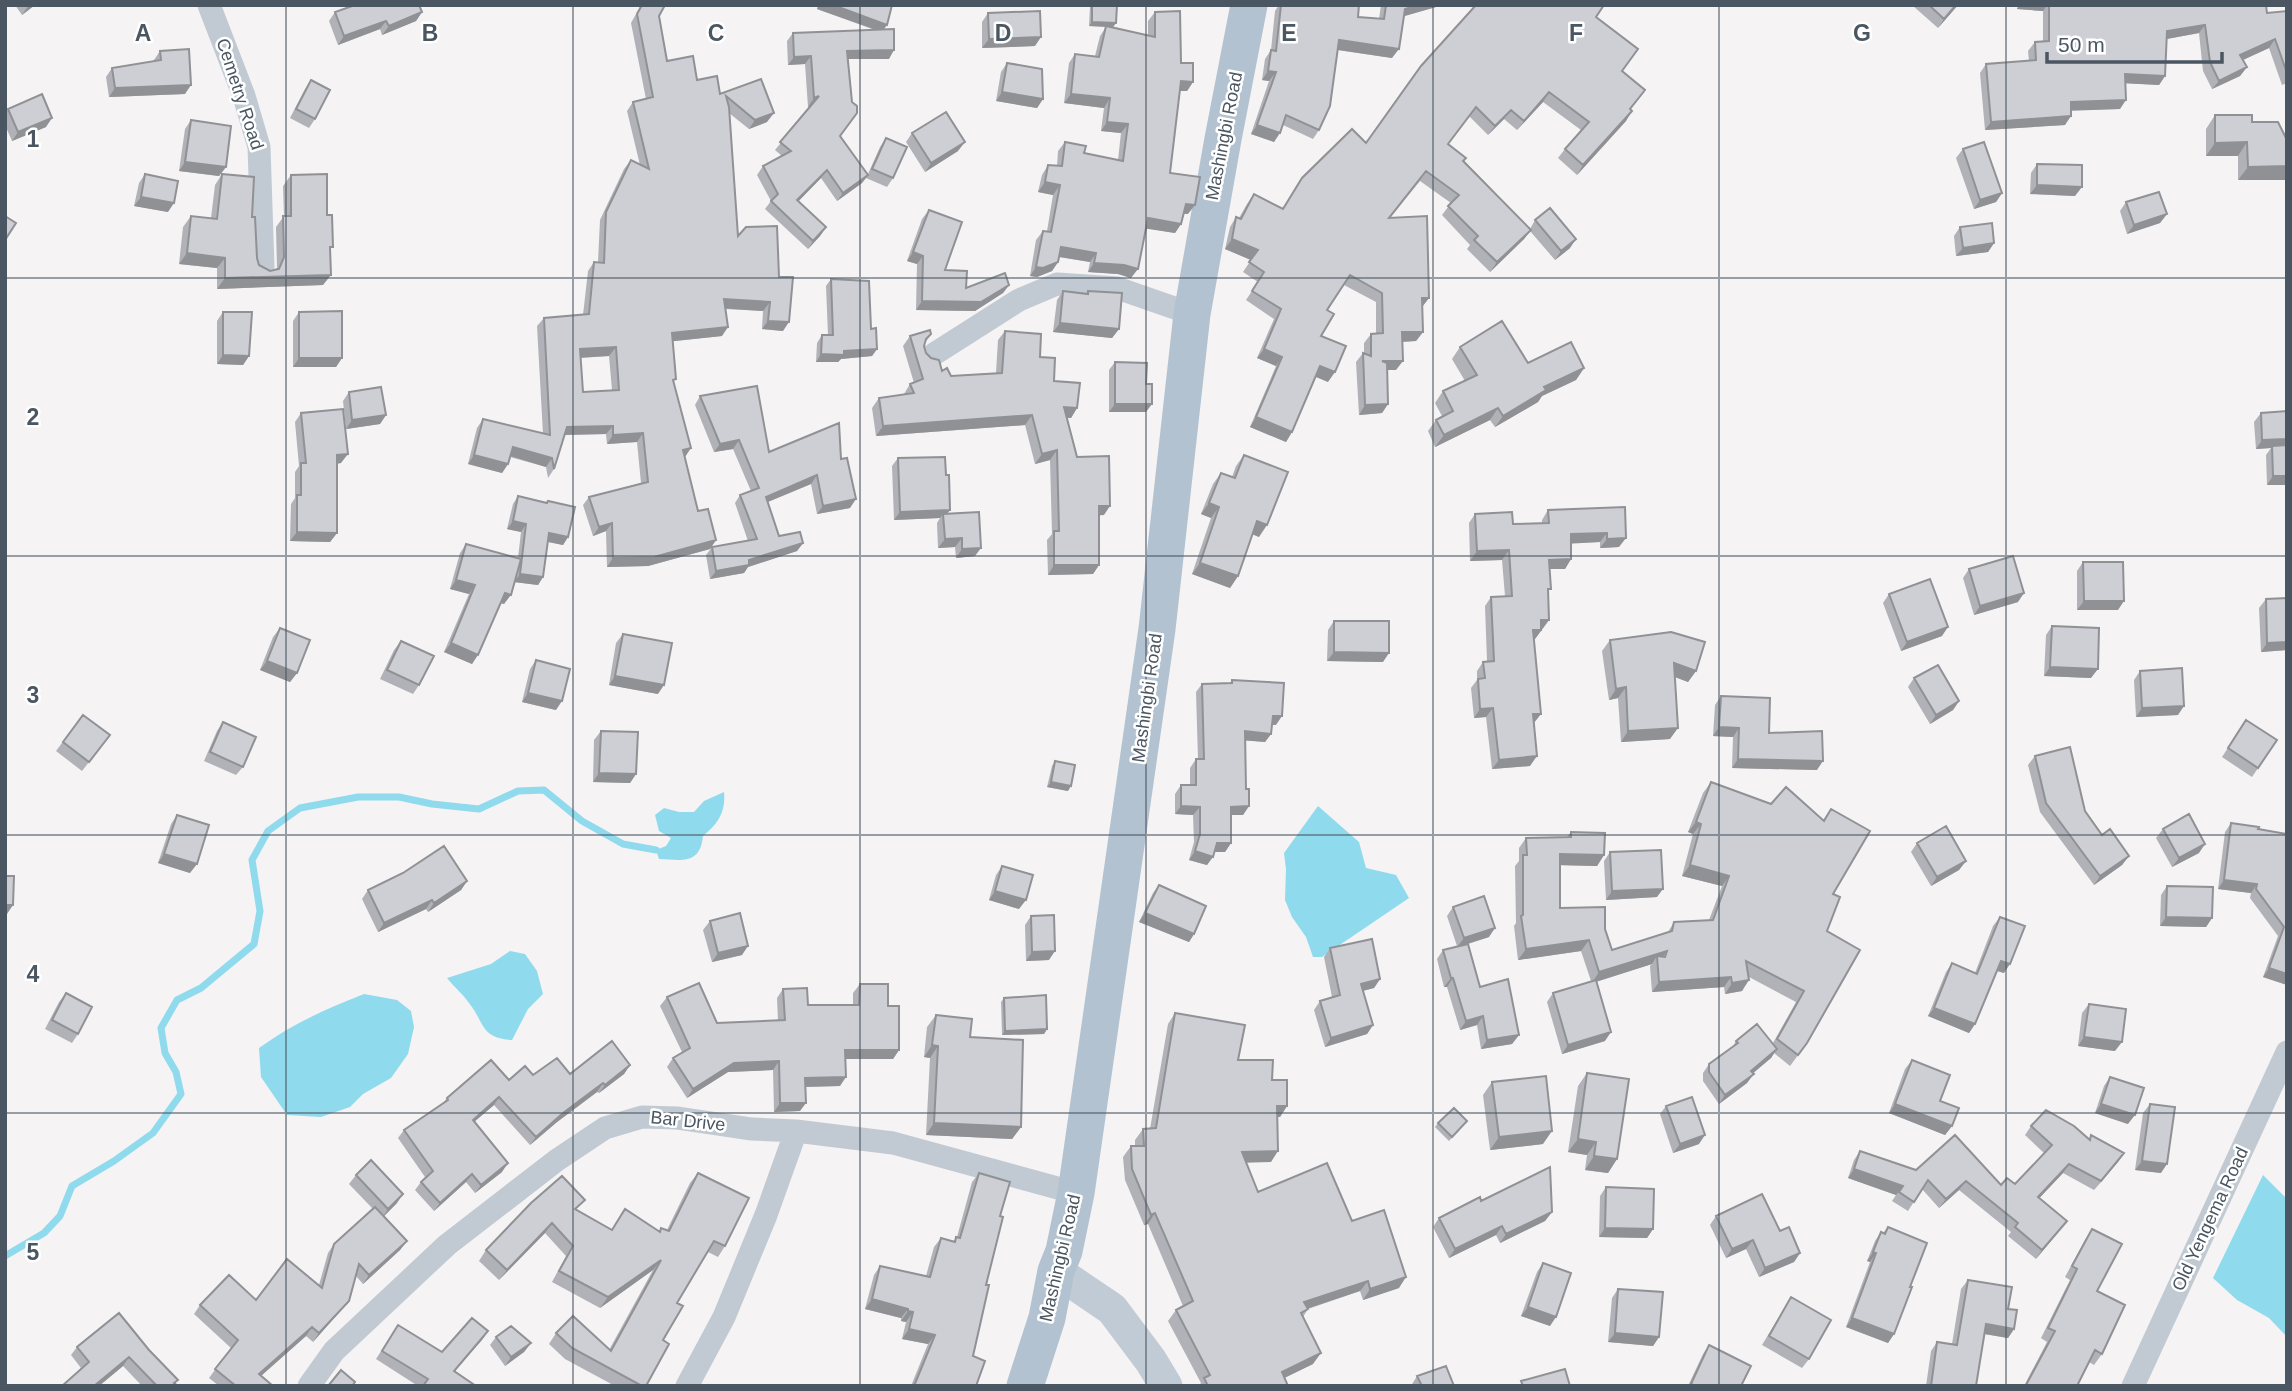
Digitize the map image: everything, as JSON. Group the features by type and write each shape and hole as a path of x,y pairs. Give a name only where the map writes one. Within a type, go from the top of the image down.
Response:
{"main road":[{"name":"Mashingbi Road","path":"1025,1386 1048,1318 1056,1270 1064,1251 1076,1193 1157,629 1192,314 1249,5"},
{"path":"1056,1270 1112,1310 1152,1361 1166,1386"}],"street":[{"name":"Cemetry Road","path":"209,5 231,61 259,147 263,268"},
{"path":"931,356 1019,300 1057,284 1117,288 1192,314"},
{"name":"Old Yengema Road","path":"2133,1386 2285,1060"},
{"name":"Bar Drive","path":"309,1386 334,1350 447,1245 557,1160 605,1128 642,1117 678,1118 752,1129 796,1131 893,1143 1076,1193"},
{"path":"687,1386 724,1317 766,1215 796,1131"}],"water":[{"path":"724,792 724,806 720,817 703,836 698,852 688,859 659,859 656,850 666,846 671,838 659,831 655,815 664,808 694,812 704,801"},
{"path":"1318,806 1359,842 1366,868 1396,875 1409,898 1322,957 1313,957 1306,937 1292,917 1285,900 1284,853"},
{"path":"510,951 525,954 537,971 543,994 528,1009 512,1040 489,1033 467,1000 447,978 491,964"},
{"path":"364,994 397,1000 411,1011 414,1027 408,1054 391,1078 363,1094 350,1107 321,1117 287,1115 261,1077 259,1048 310,1018"},
{"path":"2263,1175 2287,1199 2287,1337 2269,1318 2237,1300 2213,1278"}],"building":[{"path":"355,5 419,5 422,12 389,26 386,21 344,36 335,12"},
{"path":"642,5 665,5 659,16 667,61 693,56 697,80 717,76 720,94 761,79 774,113 755,120 726,96 738,236 746,227 777,226 779,277 793,277 789,322 768,321 770,302 724,299 728,327 672,333 676,379 673,380 691,448 683,450 698,511 708,509 716,540 654,557 613,558 612,523 599,527 589,497 648,482 643,433 613,435 613,426 567,427 554,469 552,458 513,447 508,464 474,455 483,419 550,435 544,318 589,314 594,262 604,263 606,212 631,160 649,169 633,102 653,97 637,14","holes":["616,347 619,390 583,392 580,349"]},
{"path":"833,5 892,5 887,25"},
{"path":"1092,5 1117,5 1116,23 1092,22"},
{"path":"1281,5 1359,5 1358,17 1384,19 1386,5 1418,5 1405,9 1399,49 1339,40 1330,106 1319,130 1286,115 1280,133 1257,125 1276,72 1268,71 1271,50 1276,51"},
{"path":"1476,5 1604,5 1596,17 1638,49 1622,71 1645,90 1630,109 1632,111 1583,165 1565,149 1589,122 1549,92 1524,121 1511,110 1495,126 1476,107 1448,144 1466,158 1463,161 1531,230 1497,262 1474,240 1478,236 1448,206 1459,195 1426,171 1389,218 1427,216 1429,298 1422,298 1423,332 1402,332 1403,361 1382,361 1387,363 1388,404 1365,405 1363,353 1371,356 1371,334 1383,333 1382,293 1350,275 1327,310 1334,314 1321,336 1346,346 1335,372 1320,366 1292,432 1256,417 1282,357 1264,349 1281,309 1252,291 1264,272 1249,262 1258,250 1232,239 1236,217 1241,219 1254,194 1283,209 1302,178 1352,129 1366,143 1421,66"},
{"path":"1929,5 1956,5 1944,19"},
{"path":"2049,5 2266,5 2267,13 2287,11 2287,73 2275,39 2240,55 2247,67 2219,81 2210,62 2205,25 2167,31 2165,76 2125,74 2126,100 2071,102 2071,116 1991,122 1986,64 2036,60 2035,42 2049,41"},
{"path":"1040,11 1041,37 989,39 988,13"},
{"path":"1180,11 1181,63 1193,63 1193,82 1181,81 1170,173 1200,177 1195,205 1186,204 1181,224 1148,218 1138,269 1094,263 1096,253 1061,247 1058,262 1043,268 1036,267 1043,231 1051,232 1060,185 1045,182 1048,165 1062,166 1065,142 1086,146 1084,153 1123,161 1128,124 1107,122 1110,98 1071,94 1075,54 1099,57 1106,26 1155,37 1155,12"},
{"path":"894,29 894,50 847,51 852,102 857,106 857,113 840,136 868,175 843,193 827,170 797,200 826,227 813,241 771,201 778,194 763,166 791,151 780,142 819,96 814,98 811,56 794,57 793,33"},
{"path":"189,49 191,85 115,88 112,68 161,60 160,51"},
{"path":"1007,63 1042,69 1043,99 1002,92"},
{"path":"311,80 330,90 315,119 296,109"},
{"path":"42,94 52,118 18,132 8,109"},
{"path":"946,112 965,142 931,163 912,133"},
{"path":"2215,115 2252,115 2252,122 2278,122 2287,140 2287,166 2248,167 2247,142 2215,143"},
{"path":"191,120 231,126 226,167 185,162"},
{"path":"886,138 907,147 893,178 872,169"},
{"path":"1984,142 2002,193 1980,200 1963,149"},
{"path":"2037,164 2082,165 2082,187 2037,185"},
{"path":"145,174 178,181 174,203 141,197"},
{"path":"222,174 254,177 252,217 255,217 257,258 259,265 270,271 279,269 284,257 283,216 291,216 291,175 327,174 327,215 332,215 331,275 225,278 225,258 187,253 191,216 217,219"},
{"path":"2159,192 2167,214 2134,225 2126,202"},
{"path":"1550,208 1576,239 1561,251 1535,220"},
{"path":"929,210 962,222 945,270 967,271 966,288 1005,273 1009,285 981,302 922,301 923,256 913,252"},
{"path":"5,216 16,223 5,240"},
{"path":"1992,223 1994,243 1963,248 1960,227"},
{"path":"831,279 869,281 871,329 876,328 877,349 844,351 844,355 821,354 822,335 833,335"},
{"path":"1063,291 1088,294 1088,291 1122,293 1119,329 1060,323"},
{"path":"342,311 342,358 299,358 299,312"},
{"path":"223,312 252,312 249,356 223,355"},
{"path":"1502,321 1528,363 1571,342 1584,368 1544,387 1546,390 1503,416 1498,408 1444,435 1436,420 1453,411 1443,391 1477,375 1460,347"},
{"path":"930,330 931,334 924,346 926,353 939,360 942,371 947,368 951,376 1002,373 1005,331 1041,334 1040,357 1055,358 1054,381 1080,383 1077,408 1064,407 1077,457 1109,456 1110,506 1099,506 1099,565 1054,565 1054,531 1059,531 1057,450 1042,454 1032,415 883,426 879,398 914,393 910,384 923,379 910,336"},
{"path":"1115,362 1147,363 1146,384 1152,384 1152,404 1115,404"},
{"path":"757,386 769,452 839,423 841,459 847,458 856,499 823,506 817,475 766,497 779,536 800,532 803,543 749,560 749,565 716,571 712,547 757,539 740,495 759,488 739,440 720,444 700,396"},
{"path":"381,387 386,415 352,420 349,392"},
{"path":"343,409 348,454 337,455 337,533 297,532 297,495 301,495 301,463 306,463 301,413"},
{"path":"2287,411 2287,439 2262,440 2261,413"},
{"path":"2287,445 2287,476 2273,476 2272,446"},
{"path":"1244,455 1288,472 1267,525 1257,521 1238,576 1200,563 1219,507 1209,503 1221,473 1235,478"},
{"path":"945,457 946,475 949,475 950,510 900,512 898,458"},
{"path":"518,496 575,507 568,537 549,533 543,577 520,574 526,524 513,521"},
{"path":"1625,507 1626,538 1607,539 1607,533 1571,534 1571,559 1549,560 1549,620 1541,620 1541,630 1533,630 1541,714 1533,714 1537,756 1499,760 1493,708 1480,709 1478,679 1485,678 1483,662 1494,661 1491,597 1512,596 1509,550 1477,551 1475,514 1512,512 1513,524 1549,523 1548,510"},
{"path":"979,512 981,548 962,549 962,538 945,539 943,514"},
{"path":"466,544 521,559 511,595 505,593 478,655 451,643 475,585 456,580"},
{"path":"2013,556 2024,593 1980,606 1969,569"},
{"path":"2083,562 2123,562 2124,601 2084,601"},
{"path":"1930,579 1948,627 1907,642 1889,594"},
{"path":"2287,598 2287,642 2267,643 2266,599"},
{"path":"1334,621 1389,621 1389,653 1334,652"},
{"path":"2052,626 2099,628 2098,669 2050,667"},
{"path":"280,628 310,640 297,673 267,661"},
{"path":"1671,632 1705,642 1696,671 1674,663 1678,728 1628,731 1626,687 1616,689 1610,640"},
{"path":"623,634 672,643 664,685 615,676"},
{"path":"401,641 434,656 419,685 387,670"},
{"path":"536,660 570,669 562,701 528,693"},
{"path":"1938,665 1959,701 1936,715 1914,678"},
{"path":"2182,668 2184,706 2142,708 2140,671"},
{"path":"1232,680 1284,683 1282,716 1273,716 1271,734 1245,731 1249,806 1231,807 1231,843 1217,843 1213,857 1195,851 1200,834 1200,807 1181,806 1181,785 1196,785 1196,759 1204,759 1202,684 1232,683"},
{"path":"1721,696 1770,698 1769,733 1822,731 1823,761 1738,759 1739,728 1719,727"},
{"path":"83,715 110,735 89,762 63,742"},
{"path":"2246,720 2277,740 2258,768 2228,748"},
{"path":"223,722 256,737 243,767 210,752"},
{"path":"601,731 638,732 636,774 599,773"},
{"path":"2070,747 2085,811 2102,835 2110,829 2129,856 2100,876 2046,803 2035,756"},
{"path":"1055,761 1075,765 1071,786 1051,782"},
{"path":"1711,782 1771,804 1786,787 1824,821 1831,809 1870,831 1833,894 1840,897 1827,931 1860,950 1798,1055 1777,1039 1804,991 1746,961 1749,980 1732,983 1731,977 1659,982 1657,956 1665,957 1667,951 1599,972 1589,940 1526,949 1521,916 1526,838 1571,837 1571,832 1605,833 1604,855 1560,854 1560,908 1605,907 1605,929 1612,950 1672,931 1674,922 1713,920 1729,876 1690,865 1701,824 1696,822"},
{"path":"2189,814 2205,844 2179,858 2163,829"},
{"path":"177,815 209,825 197,864 164,854"},
{"path":"2231,823 2287,834 2287,974 2269,968 2284,927 2256,889 2257,884 2224,880"},
{"path":"1946,826 1966,861 1937,877 1917,843"},
{"path":"444,846 467,881 434,903 432,900 384,923 368,890 403,873"},
{"path":"1661,850 1663,889 1612,891 1610,852"},
{"path":"1002,866 1033,875 1026,900 995,891"},
{"path":"5,876 14,876 13,905 5,905"},
{"path":"1159,885 1206,906 1194,934 1145,913"},
{"path":"2167,886 2213,887 2212,918 2166,917"},
{"path":"1484,896 1495,928 1464,938 1453,907"},
{"path":"740,913 748,946 718,953 710,921"},
{"path":"1054,915 1055,951 1032,952 1031,916"},
{"path":"2000,917 2025,926 2010,964 2001,961 1975,1024 1934,1008 1952,963 1977,974"},
{"path":"1372,939 1380,979 1361,984 1373,1025 1331,1038 1320,1001 1340,995 1330,948"},
{"path":"1468,944 1480,987 1508,979 1519,1035 1487,1040 1483,1016 1466,1021 1443,950"},
{"path":"1596,980 1611,1032 1568,1045 1553,993"},
{"path":"699,983 717,1023 785,1020 783,989 807,988 808,1005 859,1005 860,984 888,984 888,1006 899,1006 899,1050 845,1050 846,1077 805,1078 806,1103 780,1103 779,1061 734,1063 693,1089 673,1058 690,1048 667,997"},
{"path":"66,993 92,1007 78,1034 52,1020"},
{"path":"1046,995 1047,1029 1005,1031 1004,998"},
{"path":"2089,1004 2126,1009 2122,1042 2084,1037"},
{"path":"1175,1013 1245,1025 1238,1060 1273,1060 1272,1080 1287,1080 1287,1106 1277,1106 1278,1151 1242,1152 1258,1192 1327,1163 1352,1221 1384,1210 1406,1277 1370,1289 1368,1281 1304,1302 1308,1309 1301,1313 1321,1353 1282,1372 1288,1386 1208,1386 1204,1378 1210,1375 1176,1310 1193,1301 1155,1213 1151,1215 1132,1169 1131,1146 1144,1146 1143,1129 1156,1128"},
{"path":"936,1015 972,1019 970,1037 1023,1040 1021,1127 934,1123 938,1046 932,1045"},
{"path":"1757,1024 1777,1049 1751,1071 1754,1074 1725,1095 1709,1072 1709,1064 1738,1043 1736,1041"},
{"path":"612,1041 630,1065 563,1113 536,1137 499,1097 473,1120 508,1163 481,1185 472,1174 440,1203 421,1182 433,1171 404,1130 448,1100 447,1098 491,1060 509,1080 525,1066 533,1075 557,1058 570,1074"},
{"path":"1912,1060 1950,1075 1940,1101 1959,1108 1952,1126 1895,1104"},
{"path":"1587,1073 1629,1079 1617,1159 1594,1156 1596,1142 1578,1139"},
{"path":"1546,1076 1552,1131 1499,1137 1492,1082"},
{"path":"2110,1077 2144,1088 2135,1115 2101,1104"},
{"path":"1692,1097 1705,1135 1680,1144 1666,1106"},
{"path":"2150,1104 2175,1107 2167,1164 2142,1161"},
{"path":"1454,1108 1467,1121 1452,1137 1438,1123"},
{"path":"2046,1110 2074,1126 2090,1140 2091,1135 2124,1153 2101,1181 2069,1164 2038,1197 2067,1221 2042,1250 2015,1227 2018,1223 1966,1181 1946,1199 1928,1180 1914,1202 1899,1192 1903,1186 1854,1169 1860,1151 1916,1170 1955,1135 2001,1185 2007,1178 2015,1184 2052,1145 2031,1126"},
{"path":"371,1160 403,1194 388,1209 356,1175"},
{"path":"1550,1167 1552,1212 1506,1234 1502,1226 1455,1249 1439,1218"},
{"path":"698,1173 749,1198 725,1246 714,1241 677,1303 683,1306 663,1340 669,1344 646,1386 572,1348 556,1333 573,1316 611,1351 661,1260 608,1297 559,1271 573,1246 552,1223 507,1270 486,1250 531,1203 562,1176 585,1200 575,1209 612,1230 625,1209 660,1232 661,1228 669,1231"},
{"path":"979,1173 1010,1182 1000,1216 1003,1217 986,1285 989,1285 973,1356 985,1361 976,1386 914,1386 935,1335 909,1329 913,1312 908,1309 872,1299 880,1266 930,1277 941,1238 955,1242 956,1237 960,1238"},
{"path":"1606,1187 1654,1189 1653,1229 1605,1228"},
{"path":"1762,1194 1780,1231 1789,1227 1800,1253 1765,1268 1753,1240 1732,1249 1716,1216"},
{"path":"375,1207 407,1241 369,1275 359,1264 349,1301 319,1333 312,1327 259,1374 273,1386 236,1386 215,1369 238,1340 200,1305 229,1275 256,1300 287,1259 322,1288 334,1244"},
{"path":"1888,1227 1927,1243 1894,1334 1852,1318 1876,1253 1873,1252 1881,1232 1885,1234"},
{"path":"2092,1229 2122,1244 2097,1291 2125,1305 2102,1354 2095,1350 2077,1386 2028,1386 2026,1385 2055,1331 2048,1328 2077,1269 2072,1266"},
{"path":"1543,1263 1571,1273 1556,1317 1528,1307"},
{"path":"1968,1280 2012,1287 2008,1309 2017,1310 2014,1329 1986,1324 1976,1386 1931,1386 1937,1342 1957,1345"},
{"path":"1618,1289 1663,1292 1659,1337 1615,1333"},
{"path":"1791,1297 1831,1320 1809,1359 1769,1336"},
{"path":"119,1313 178,1380 174,1383 178,1386 157,1386 129,1357 94,1386 62,1386 89,1362 77,1347"},
{"path":"472,1318 488,1331 454,1371 476,1386 423,1386 428,1379 382,1351 398,1325 442,1352"},
{"path":"511,1326 531,1343 511,1357 496,1337"},
{"path":"1709,1345 1751,1366 1741,1386 1691,1384"},
{"path":"1446,1366 1454,1386 1422,1386 1417,1376"},
{"path":"1565,1369 1570,1386 1523,1386 1521,1381"},
{"path":"341,1370 355,1382 352,1386 328,1386"}],"waterway":[{"path":"5,1256 44,1233 60,1216 72,1186 153,1133 181,1094 176,1072 165,1053 161,1028 177,1000 201,988 254,944 260,911 252,860 268,831 300,808 358,797 399,797 479,809 518,791 544,790 582,821 623,844 656,850"}]}
